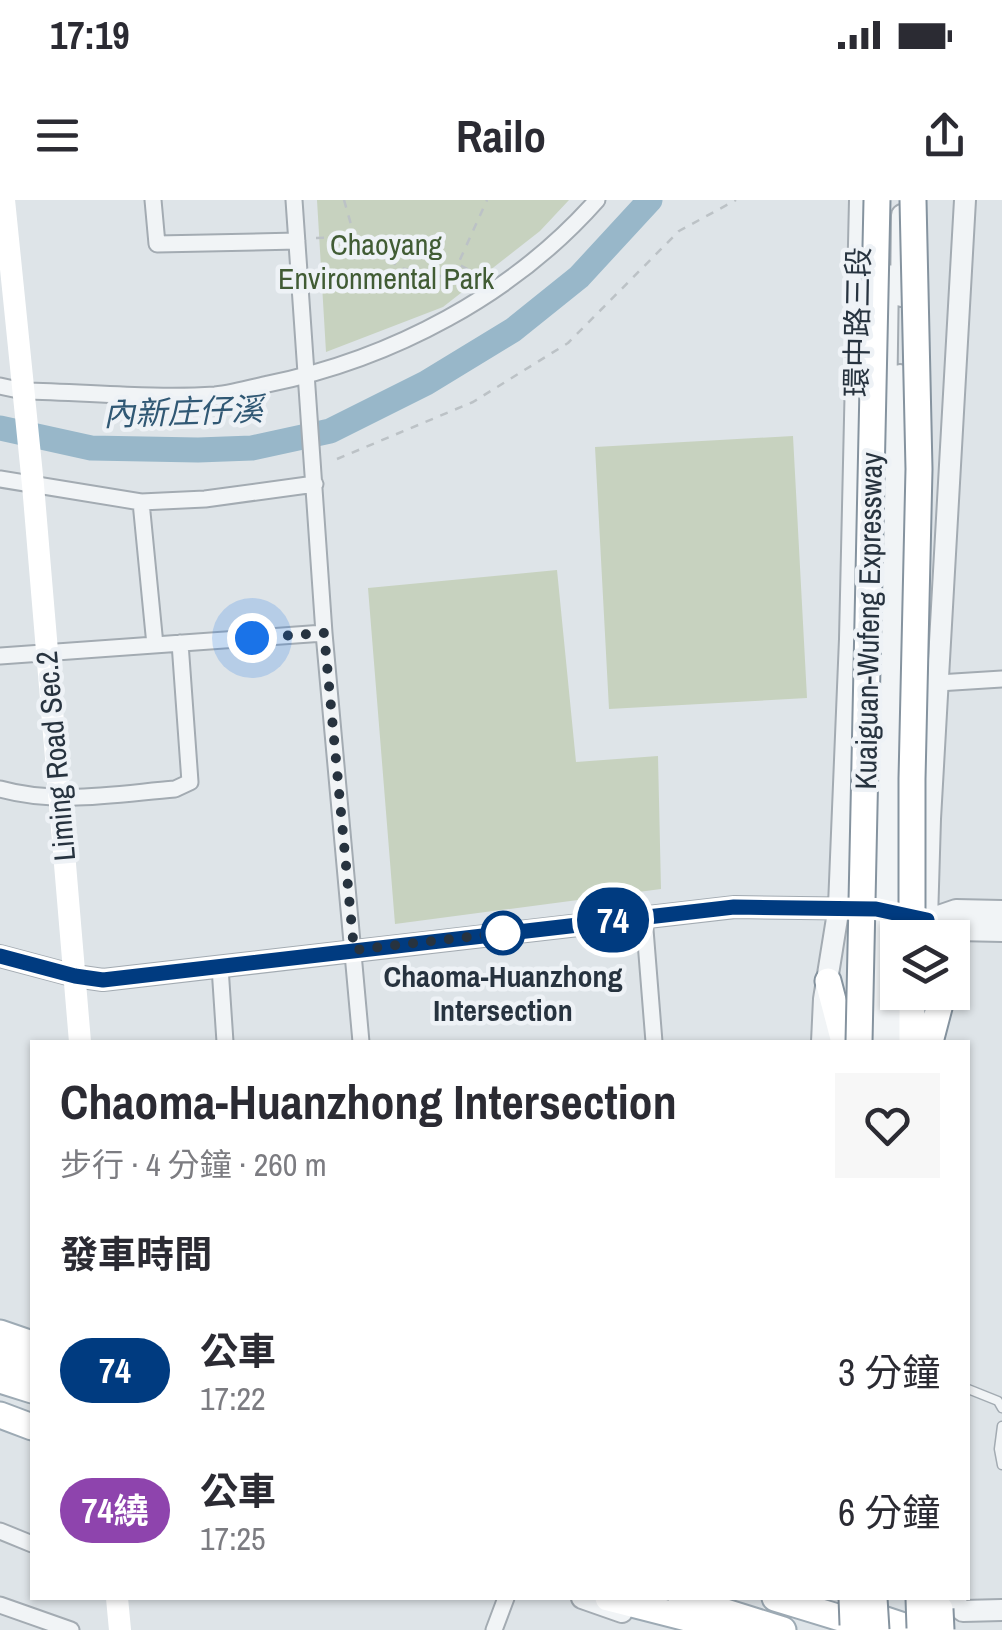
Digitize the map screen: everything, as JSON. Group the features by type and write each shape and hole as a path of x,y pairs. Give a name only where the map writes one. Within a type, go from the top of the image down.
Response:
{"main road":[{"name":"Liming Road Sec.2","path":"4,200 16,393 32,478 80,1040"},
{"path":"863,200 877,250"},
{"name":"Kuaiguan-Wufeng Expressway","path":"839,1039 878,200"},
{"name":"Kuaiguan-Wufeng Expressway","path":"913,200 919,469 912,778 922,920"},
{"path":"912,262 921,200"},
{"path":"828,980 839,1039"},
{"path":"912,1010 912,1040"},
{"path":"930,1040 937,1010"},
{"path":"0,1334 30,1343"},
{"path":"0,1356 30,1366"},
{"path":"0,1380 30,1389"},
{"path":"1,1419 30,1426"},
{"path":"117,1600 120,1630"},
{"path":"616,1600 734,1630"},
{"path":"686,1600 783,1630"},
{"path":"852,1600 854,1630"},
{"path":"812,1602 874,1614"},
{"path":"812,1602 931,1615"}],"street":[{"path":"154,200 157,244 297,240"},
{"path":"294,200 324,633 361,1040"},
{"path":"16,393 217,394 306,377 443,321 499,286 571,229 597,200"},
{"name":"環中路三段","path":"828,980 839,906 863,200"},
{"path":"889,200 885,911 894,1040"},
{"path":"877,1040 885,911 902,200"},
{"path":"924,920 965,200"},
{"path":"0,479 32,478 141,502 206,499 315,484"},
{"path":"141,502 155,645"},
{"path":"0,656 324,633"},
{"path":"0,789 26,796 60,798 174,789 190,782 180,643"},
{"path":"938,684 1002,679"},
{"path":"0,956 103,980 734,907 839,906 885,911 901,920"},
{"path":"941,920 956,910 1002,911"},
{"path":"644,917 654,1040"},
{"path":"970,931 1002,932"},
{"path":"220,967 225,1040"},
{"path":"942,1010 946,1040"},
{"path":"0,1531 30,1543"},
{"path":"494,1630 505,1600"},
{"path":"588,1600 681,1630"},
{"path":"601,1600 712,1630"},
{"path":"931,1615 954,1603 963,1611 1002,1610"},
{"path":"0,1605 71,1630"}],"lane":[{"path":"970,1389 998,1401 1002,1408"},
{"path":"1002,1426 1002,1465"}],"path":[{"path":"344,200 354,237"},
{"path":"316,238 354,237 401,268 439,277 458,264 487,200"},
{"path":"337,459 473,402 568,343 679,230 736,200"},
{"path":"458,264 499,286"}],"green space":[{"name":"Chaoyang Environmental Park","path":"317,200 569,200 540,231 443,307 326,352"},
{"path":"793,436 807,698 609,709 595,447"},
{"path":"557,570 576,762 658,756 661,889 395,924 368,588"}],"waterway":[{"name":"內新庄仔溪","path":"0,428 91,448 198,450 252,448 330,431 426,383 513,330 579,277 650,200"}],"bus line":[{"name":"74","path":"0,956 103,980 734,907 839,906 927,920"}],"place":[{"name":"Chaoma-Huanzhong Intersection","path":"503,933"}],"route":[{"path":"252,638 324,633 354,950 503,933"}]}
